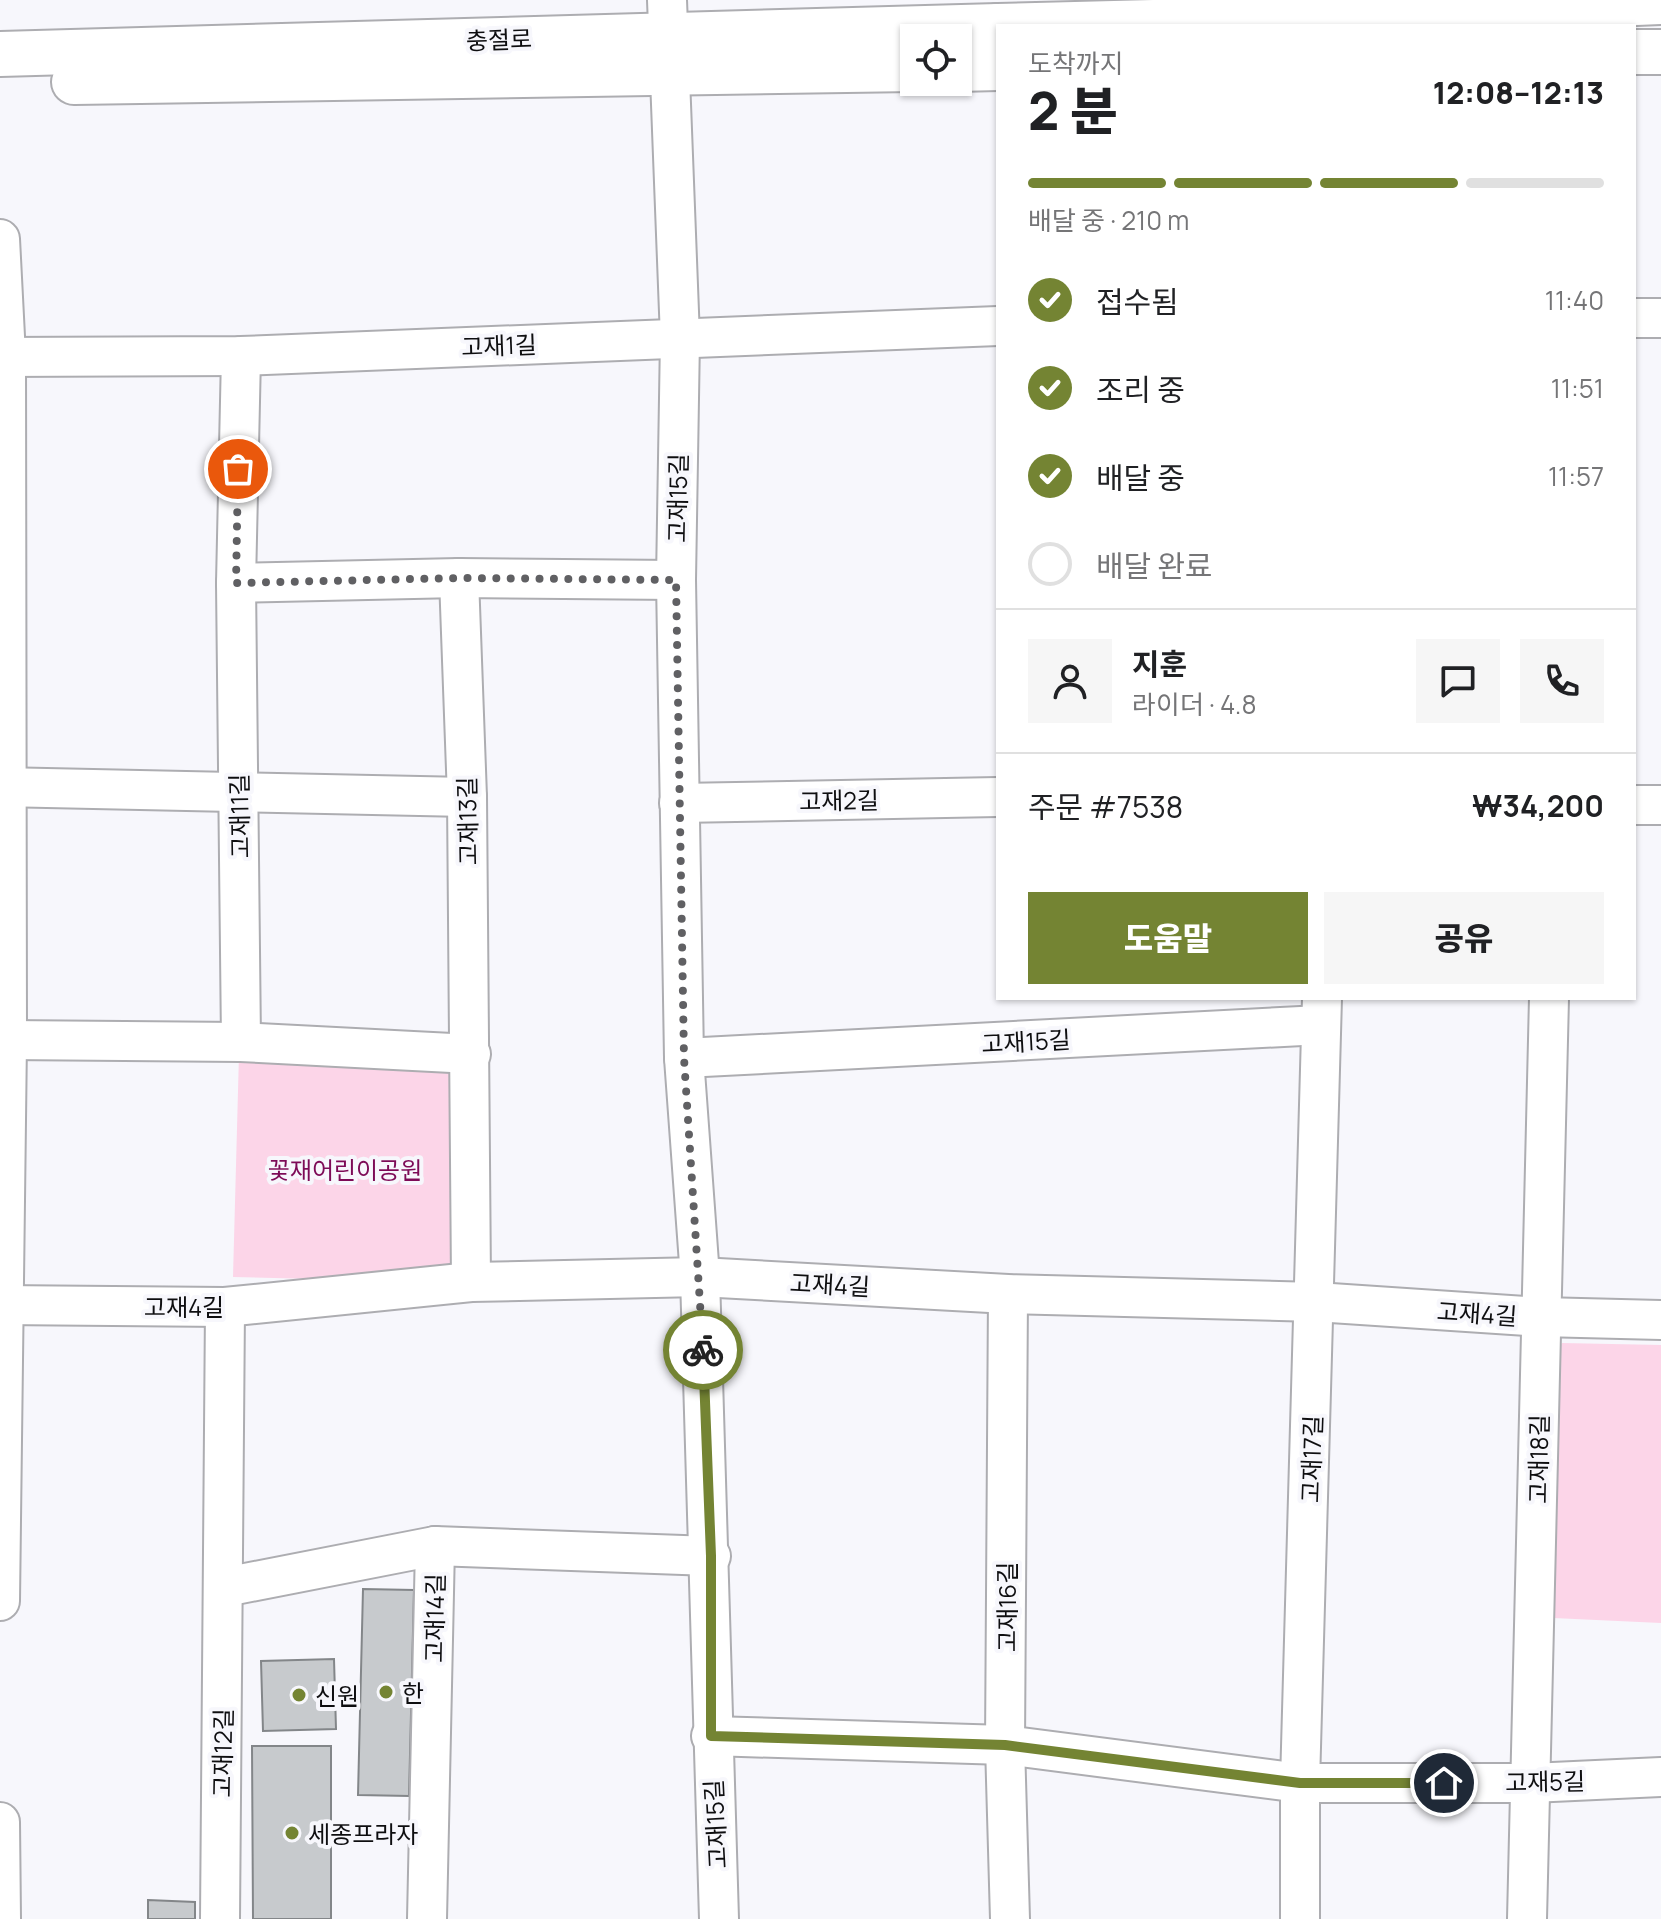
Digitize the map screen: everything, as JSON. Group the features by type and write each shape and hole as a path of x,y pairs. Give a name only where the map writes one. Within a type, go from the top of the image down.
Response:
{"street":[{"name":"충절로","path":"1076,24 1661,2"},
{"name":"충절로","path":"0,54 996,26"},
{"name":"충절로","path":"0,83 668,35 900,67"},
{"name":"고재15길","path":"668,35 680,338 676,580 684,1058 700,1277 711,1556 711,1736 719,1919"},
{"path":"1636,52 1661,52"},
{"path":"972,69 996,68"},
{"path":"0,239 7,1040 1,1305 0,1601"},
{"path":"1636,318 1661,318"},
{"name":"고재1길","path":"3,356 241,356 996,326"},
{"name":"고재11길","path":"241,356 236,583 241,1042"},
{"path":"236,583 459,578 676,580"},
{"name":"고재13길","path":"459,578 467,797 471,1282"},
{"path":"3,787 467,797"},
{"name":"고재2길","path":"679,803 996,797"},
{"path":"1636,805 1661,805"},
{"name":"고재18길","path":"1527,1919 1549,1000"},
{"name":"고재15길","path":"684,1058 1322,1012"},
{"name":"고재17길","path":"1300,1919 1300,1783 1322,1012"},
{"path":"7,1040 241,1042 471,1054"},
{"name":"고재4길","path":"1,1305 225,1307 471,1282 700,1277 1008,1294 1316,1302 1541,1317 1661,1320"},
{"name":"고재16길","path":"1008,1294 1005,1745 1010,1919"},
{"name":"고재12길","path":"220,1919 225,1307"},
{"path":"225,1587 435,1546"},
{"name":"고재14길","path":"427,1919 435,1546 711,1556"},
{"name":"고재5길","path":"711,1736 1005,1745 1300,1783 1531,1783 1661,1777"},
{"path":"0,1822 1,1919"}],"green space":[{"name":"꽃재어린이공원","path":"239,1054 441,1062 457,1074 455,1261 434,1282 233,1277"},
{"path":"1562,1343 1661,1345 1661,1623 1553,1618 1555,1356"}],"building":[{"name":"한","path":"363,1589 414,1590 409,1796 358,1795"},
{"name":"신원","path":"334,1659 336,1729 263,1731 261,1661"},
{"name":"세종프라자","path":"252,1746 331,1746 331,1919 253,1919"},
{"path":"148,1900 195,1902 195,1919 148,1919"}],"way so far":[{"path":"238,469 236,583 459,578 676,580 684,1058 703,1350"}],"place":[{"name":"한","path":"386,1692"},
{"name":"신원","path":"299,1695"},
{"name":"세종프라자","path":"292,1833"}],"route":[{"path":"703,1350 711,1556 711,1736 1005,1745 1300,1783 1444,1783"}]}
